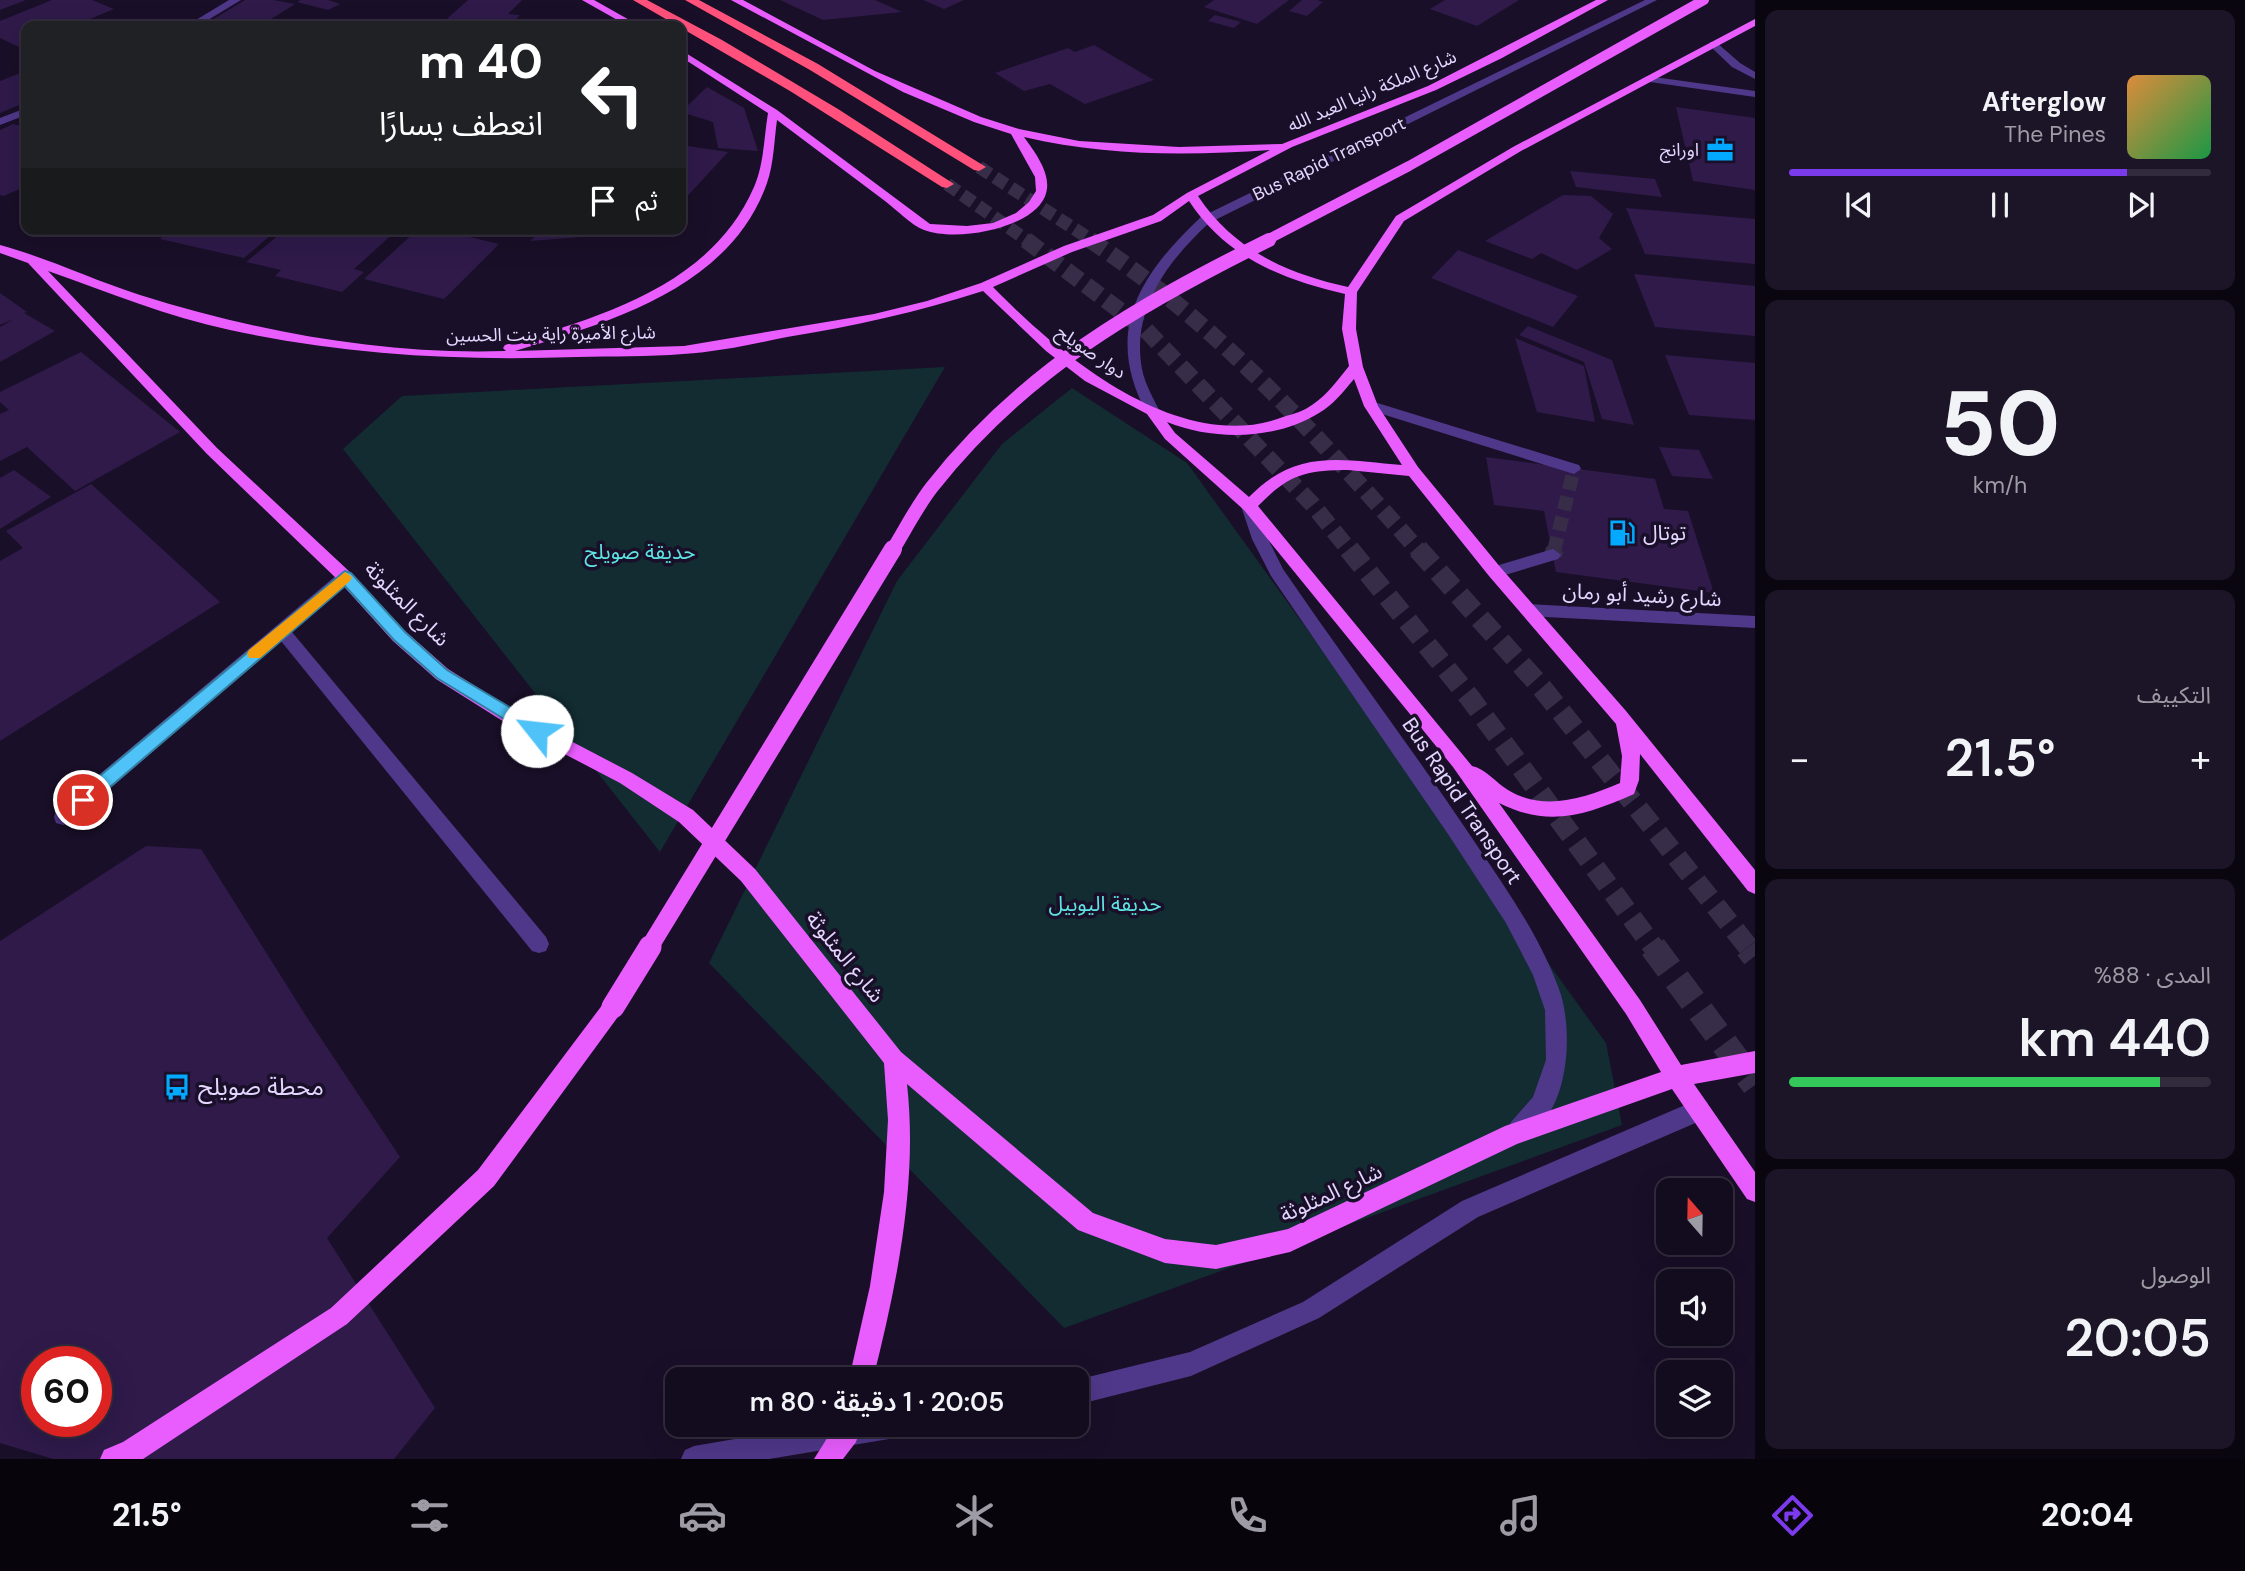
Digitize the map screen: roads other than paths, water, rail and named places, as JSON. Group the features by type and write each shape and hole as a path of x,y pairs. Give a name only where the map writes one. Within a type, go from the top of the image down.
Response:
{"highway":[{"path":"639,0 680,21"},
{"path":"691,0 814,66 979,167"},
{"path":"686,24 774,74 947,184"}],"main road":[{"path":"587,0 626,21"},
{"path":"736,0 834,54 944,107 1015,131 1106,146 1153,150 1223,150 1288,145"},
{"name":"شارع الملكة رانيا العبد الله","path":"985,286 1068,249 1157,218 1191,195 1288,145 1443,82 1603,0"},
{"path":"113,1459 132,1451 339,1316 486,1178 612,1007 929,489 969,442 1033,382 1086,341 1150,302 1442,149 1704,0"},
{"path":"1755,22 1517,149 1400,219 1351,292 1349,329 1356,367 1371,405 1413,471 1527,610 1620,716 1755,885"},
{"path":"686,56 774,112 927,226 953,230 1005,223 1024,213 1037,201 1043,187 1040,173 1015,131"},
{"path":"485,356 599,321 658,294 711,258 738,229 761,185 774,112"},
{"path":"1191,195 1205,220 1230,243 1263,264 1310,282 1351,292"},
{"name":"شارع الأميرة راية بنت الحسين","path":"0,248 33,262 229,327 373,349 485,356 684,349 728,344 874,318 931,304 985,286"},
{"name":"شارع المثلوثة","path":"33,262 212,451 345,577 399,636 442,674 515,720 626,778 686,816 748,875 894,1059 1086,1222 1166,1251 1216,1256 1290,1240 1513,1134 1676,1077 1755,1062"},
{"name":"دوار صويلح","path":"985,286 1020,324 1075,368 1154,414 1195,426 1238,430 1279,425 1312,412 1334,393 1356,367"},
{"path":"1154,414 1170,436 1249,506 1459,762 1633,1007 1676,1077 1755,1191"},
{"path":"1249,506 1285,474 1303,467 1413,471"},
{"path":"1459,762 1508,800 1549,811 1593,804 1628,788 1631,775 1630,741 1620,716"},
{"path":"864,1367 880,1312 894,1210 899,1126 894,1059"},
{"path":"827,1459 842,1437"}],"street":[{"path":"200,21 236,0"},
{"name":"Bus Rapid Transport","path":"1154,414 1136,372 1132,345 1139,306 1162,267 1189,234 1205,220 1653,0"},
{"path":"1713,44 1736,65 1755,76"},
{"path":"1647,79 1755,94"},
{"path":"0,121 21,113"},
{"path":"1371,405 1574,469"},
{"name":"Bus Rapid Transport","path":"1249,506 1260,539 1278,572 1451,822 1513,917 1545,979 1555,1008 1559,1038 1557,1066 1548,1093 1534,1116 1513,1134"},
{"path":"1495,572 1553,555"},
{"path":"63,817 345,577"},
{"name":"شارع رشيد أبو رمان","path":"1527,610 1755,622"},
{"path":"282,631 539,944"},
{"path":"1089,1390 1191,1364 1311,1310 1470,1209 1699,1110"},
{"path":"694,1459 807,1437"}],"tunnel":[{"path":"979,167 1093,241"},
{"path":"947,184 1028,241"},
{"path":"1026,240 1146,330 1312,504 1350,551"},
{"path":"1090,240 1181,308 1224,345 1343,466 1419,551"},
{"path":"1554,551 1574,469"},
{"path":"1349,549 1470,698 1654,948"},
{"path":"1418,549 1542,688 1749,948"},
{"path":"1553,555 1555,549"},
{"path":"1653,947 1755,1085"},
{"path":"1748,947 1755,956"}],"place":[{"name":"اورانج","path":"1720,150"},
{"name":"توتال","path":"1622,533"},
{"name":"محطة صويلح","path":"177,1087"}],"park label":[{"name":"حديقة صويلح","path":"640,552"},
{"name":"حديقة اليوبيل","path":"1105,904"}]}
